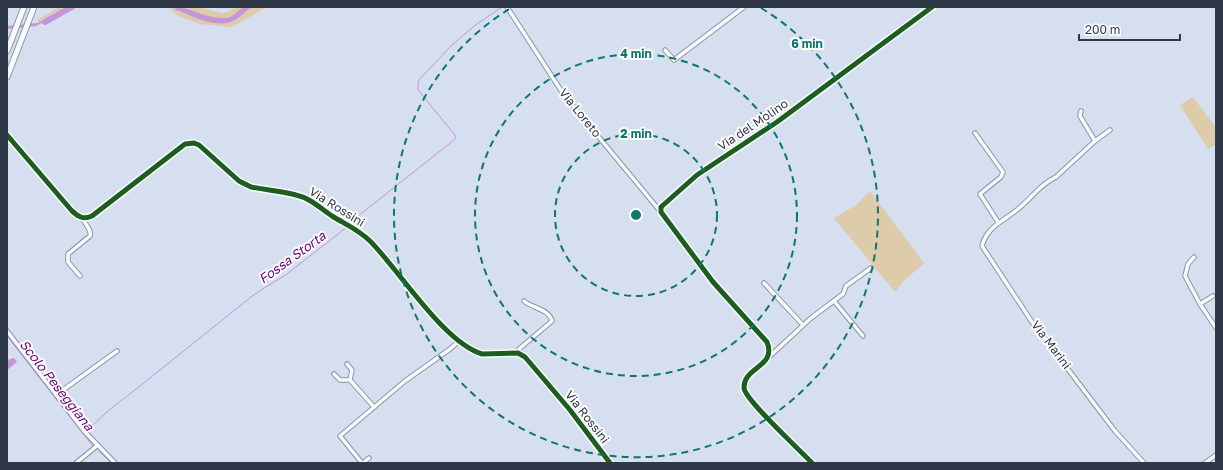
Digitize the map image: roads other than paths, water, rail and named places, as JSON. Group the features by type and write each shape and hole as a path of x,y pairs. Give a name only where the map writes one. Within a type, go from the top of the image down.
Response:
{"highway":[{"path":"7,51 24,7"},
{"path":"7,77 34,7"}],"street":[{"name":"Via Loreto","path":"507,7 564,95 661,212"},
{"path":"666,50 674,60 744,7"},
{"name":"Via del Molino","path":"661,212 661,206 697,175 777,122 932,7"},
{"path":"1082,111 1080,116 1096,141"},
{"name":"Via Marini","path":"1110,130 1056,177 1048,180 1018,210 998,222 984,238 982,246 1032,322 1115,431 1144,463"},
{"path":"974,133 1003,172 1002,176 980,194 998,222"},
{"path":"7,135 72,211 82,218 90,230 90,236 68,254 68,262 80,276"},
{"name":"Via Rossini","path":"82,218 86,219 92,216 185,144 190,143 199,145 239,181 246,185 295,194 307,199 349,225 370,241 447,331 477,352 482,354 518,353 525,357 570,410 610,463"},
{"path":"661,212 713,282 767,342 770,352 768,358"},
{"path":"1194,257 1188,264 1185,276 1200,304 1216,328"},
{"path":"812,463 758,408 744,389 746,381 749,376 803,325 843,294 846,286 871,268"},
{"path":"764,284 803,325"},
{"path":"420,300 424,296"},
{"path":"1200,304 1213,296"},
{"path":"518,353 519,349 552,321 550,317 540,309 528,305 524,301"},
{"path":"834,301 863,336"},
{"path":"7,331 84,431 115,463"},
{"path":"369,458 362,463 340,436 405,381 450,349 459,340"},
{"path":"56,395 117,351"},
{"path":"347,364 352,370 350,380"},
{"path":"334,374 340,380 350,380 374,407"},
{"path":"76,463 98,445"},
{"path":"1205,463 1216,455"}],"waterway":[{"path":"45,22 72,7"},
{"name":"Fossa Storta","path":"349,225 454,140 456,137 454,134 418,90 419,80 451,46 474,26 502,7"},
{"name":"Fossa Storta","path":"90,428 109,410 251,297 287,274 347,227"},
{"name":"Scolo Peseggiana","path":"7,336 92,445"},
{"name":"Scolo Peseggiana","path":"99,451 111,463"}]}
